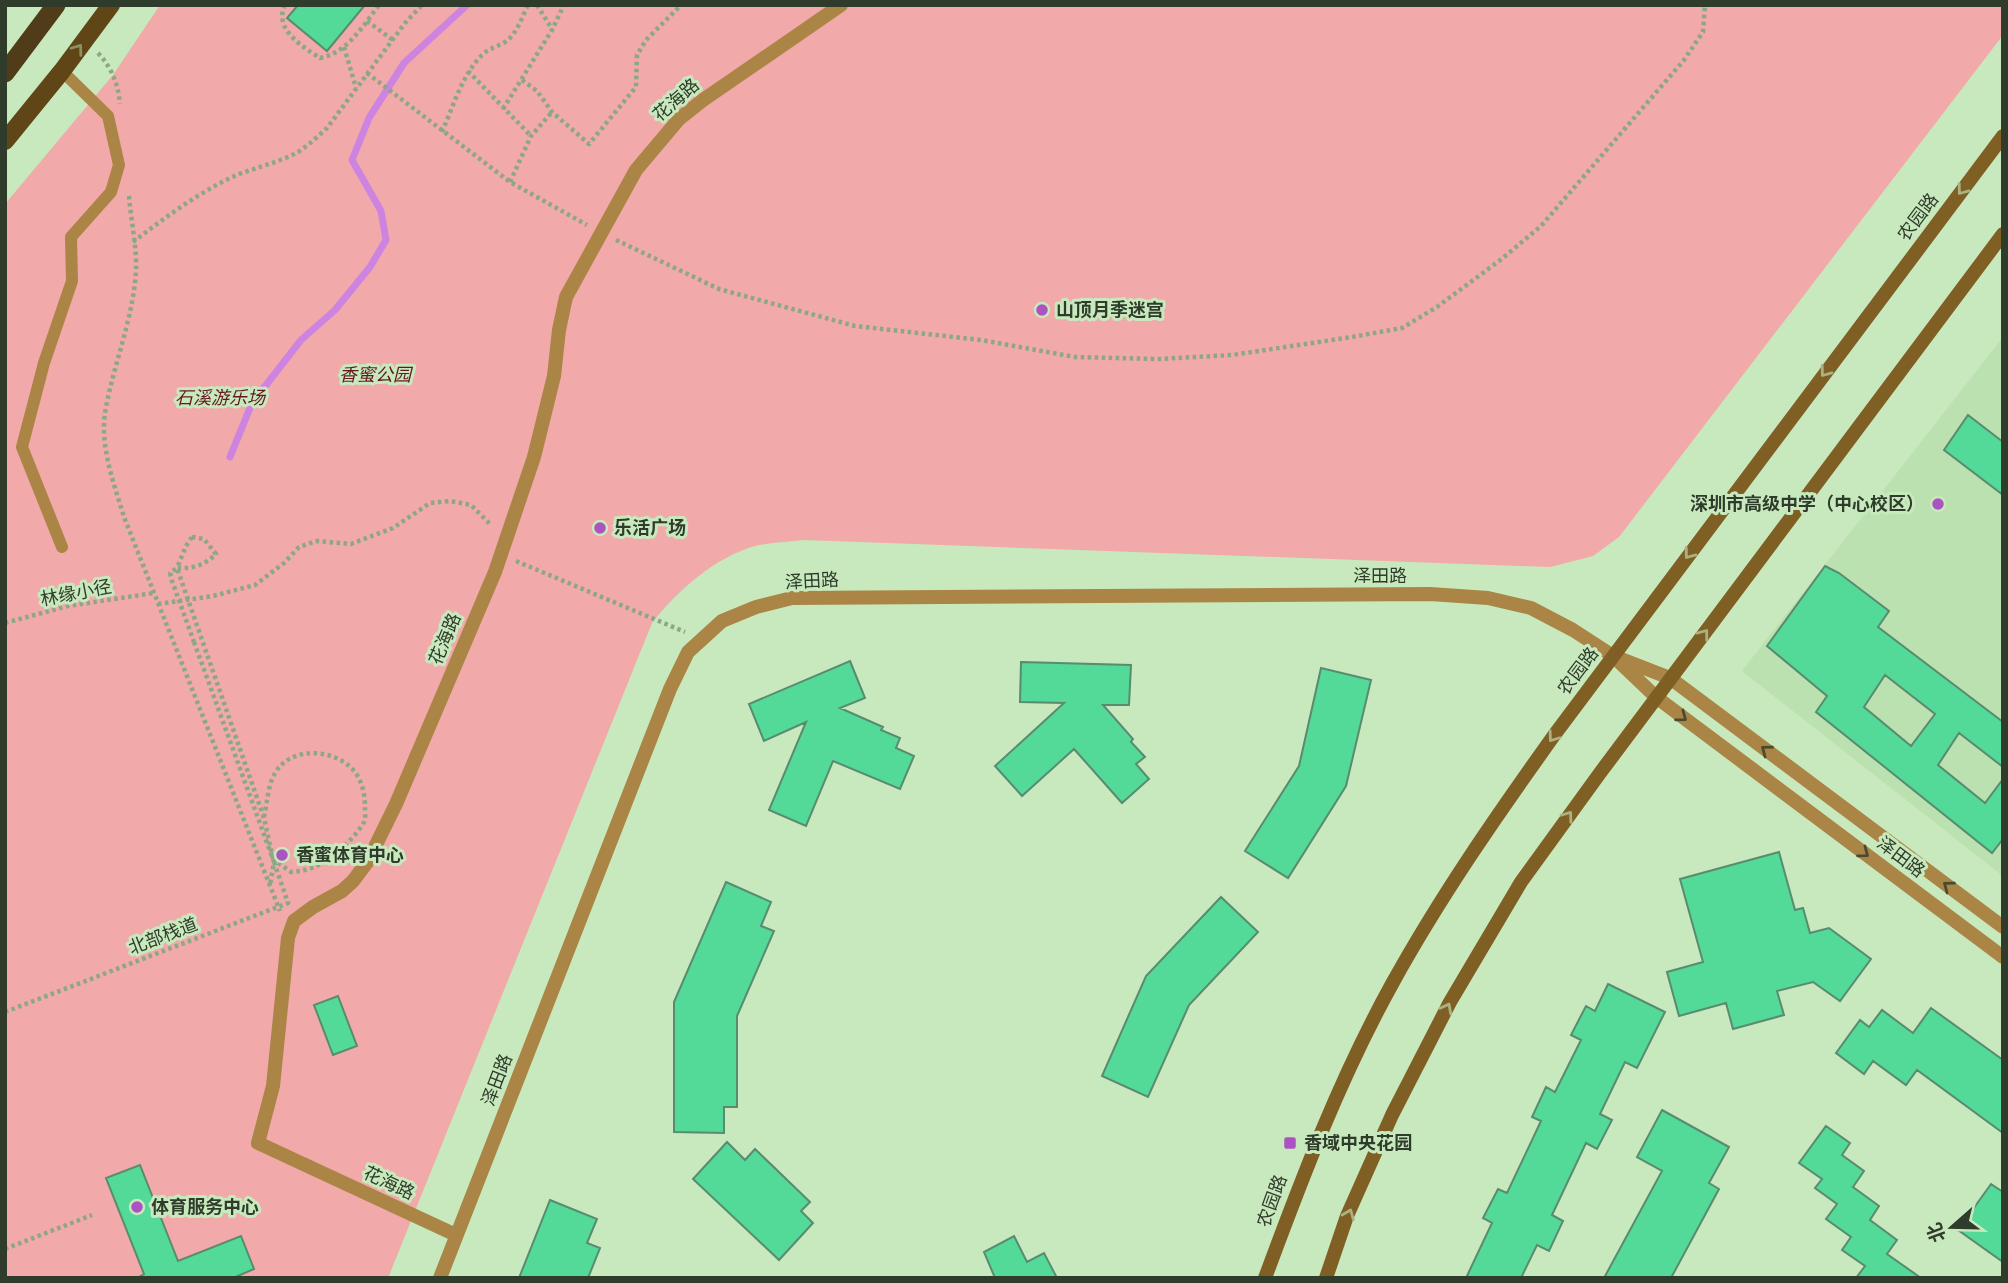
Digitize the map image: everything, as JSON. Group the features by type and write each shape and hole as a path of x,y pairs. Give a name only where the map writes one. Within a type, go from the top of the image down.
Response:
{"highway":[{"path":"5,73 56,5"}],"main road":[{"path":"5,141 62,72 111,5"},
{"name":"农园路","path":"1265,1278 1302,1178 1345,1077 1391,985 1494,818 2003,136"},
{"path":"1326,1278 1347,1216 1392,1115 1450,1002 1521,882 2003,233"}],"street":[{"name":"花海路","path":"456,1235 258,1143 272,1086 288,938 294,920 313,906 342,891 353,881 368,861 396,804 502,550 534,457 554,376 566,297 636,170 679,119 841,5"},
{"name":"泽田路","path":"440,1278 670,689 688,652 722,621 756,607 792,598 1430,594 1488,598 1531,608 1573,630 1613,656 1656,697 2003,957"},
{"name":"泽田路","path":"1613,656 1670,678 2003,927"}],"lane":[{"path":"62,72 108,116 119,166 111,191 71,237 72,282 44,363 22,447 62,547"}],"path":[{"path":"285,5 281,13 283,25 298,44 320,58 332,55 344,47 379,5"},
{"path":"288,938 270,886 124,517 111,477 105,442 105,414 128,320 136,271 133,242 158,222 227,179 298,152 327,128 422,5"},
{"path":"442,132 468,71 481,55 493,46 505,42 517,27 528,5"},
{"path":"537,5 552,30"},
{"path":"503,109 552,30 564,5"},
{"path":"522,80 537,91 552,112 589,144 636,87 637,55 646,40 681,5"},
{"path":"367,74 510,183 600,232 719,289 855,326 981,340 1075,357 1159,359 1232,355 1402,328 1437,307 1542,226 1684,60 1703,32 1705,5"},
{"path":"367,21 393,40"},
{"path":"344,47 356,89"},
{"path":"468,71 531,136"},
{"path":"510,183 531,136 552,112"},
{"path":"158,604 213,596 254,585 284,563 299,547 316,541 351,544 393,528 430,503 450,501 471,505 490,522 502,550 702,640"},
{"path":"177,568 187,569 208,562 216,554 204,539 192,537 177,568 170,573 274,862 270,886"},
{"name":"北部栈道","path":"5,1012 288,903 273,859 264,818 177,568"},
{"name":"林缘小径","path":"5,623 68,606 154,593"},
{"name":"北部栈道","path":"264,818 274,774 289,759 299,754 327,755 343,763 356,774 365,796 365,821 349,842 332,857 311,870 291,872 273,859"},
{"path":"5,1249 92,1215"}],"shaded area":[{"name":"深圳市高级中学（中心校区）","path":"2003,337 2003,876 1742,671"}],"green space":[{"name":"香蜜公园","path":"160,5 2003,5 2003,35 1619,537 1593,556 1550,567 804,540 755,546 711,567 685,587 652,623 388,1278 5,1278 5,204 113,75"}],"building":[{"path":"298,5 365,5 327,51 287,18"},
{"path":"1968,415 2003,442 2003,495 1944,450"},
{"path":"1825,566 1839,573 1889,611 1878,627 2003,722 2003,767 1959,733 1938,765 1985,803 2003,779 2003,839 1992,853 1816,712 1827,696 1767,646","holes":["1885,675 1935,714 1911,746 1864,707"]},
{"path":"850,661 865,698 840,708 883,727 881,730 900,738 896,748 914,756 900,789 833,761 806,826 769,810 806,722 764,741 749,704"},
{"path":"1021,662 1131,665 1129,705 1103,705 1145,757 1136,764 1149,779 1122,803 1074,749 1022,796 995,766 1064,703 1020,702"},
{"path":"1321,668 1371,680 1346,786 1288,878 1245,851 1299,766"},
{"path":"1779,852 1795,910 1803,908 1810,933 1829,928 1871,959 1840,1001 1813,982 1777,991 1784,1015 1733,1029 1726,1003 1679,1016 1667,972 1703,962 1680,879"},
{"path":"726,882 771,902 761,926 774,931 737,1016 737,1107 724,1107 724,1133 674,1132 674,1002"},
{"path":"1221,897 1258,932 1189,1005 1148,1097 1102,1076 1146,976"},
{"path":"1608,984 1665,1012 1637,1068 1625,1062 1600,1114 1612,1120 1597,1149 1586,1143 1552,1215 1563,1221 1549,1251 1537,1245 1521,1278 1466,1278 1492,1223 1483,1218 1498,1189 1507,1193 1541,1121 1532,1117 1546,1087 1555,1092 1581,1040 1571,1035 1586,1006 1595,1011"},
{"path":"338,996 357,1046 333,1055 314,1005"},
{"path":"1931,1008 2003,1060 2003,1133 1917,1070 1906,1085 1873,1061 1864,1074 1836,1053 1860,1020 1869,1027 1882,1010 1913,1033"},
{"path":"1662,1110 1729,1147 1709,1183 1719,1189 1671,1278 1604,1278 1662,1171 1637,1157"},
{"path":"1826,1126 1850,1143 1842,1155 1864,1171 1853,1187 1879,1206 1870,1220 1897,1240 1887,1254 1921,1278 1856,1278 1865,1266 1842,1250 1851,1237 1826,1219 1837,1204 1815,1188 1822,1179 1799,1163"},
{"path":"727,1142 745,1160 755,1149 810,1202 801,1211 813,1223 779,1260 693,1179"},
{"name":"体育服务中心","path":"140,1165 178,1261 241,1236 254,1269 233,1278 137,1278 144,1274 106,1178"},
{"path":"1991,1184 2003,1192 2003,1262 1958,1230"},
{"path":"550,1200 597,1219 587,1243 600,1248 588,1278 519,1278"},
{"path":"1014,1236 1027,1262 1044,1253 1057,1278 995,1278 984,1252"}],"waterway":[{"path":"230,457 252,403 301,340 335,310 370,267 386,240 381,211 352,160 369,118 404,63 467,5"}],"place":[{"name":"山顶月季迷宫","path":"1042,310"},
{"name":"深圳市高级中学（中心校区）","path":"1938,504"},
{"name":"乐活广场","path":"600,528"},
{"name":"香蜜体育中心","path":"282,855"},
{"name":"香域中央花园","path":"1290,1143"},
{"name":"体育服务中心","path":"137,1207"}],"park label":[{"name":"石溪游乐场","path":"220,398"}]}
